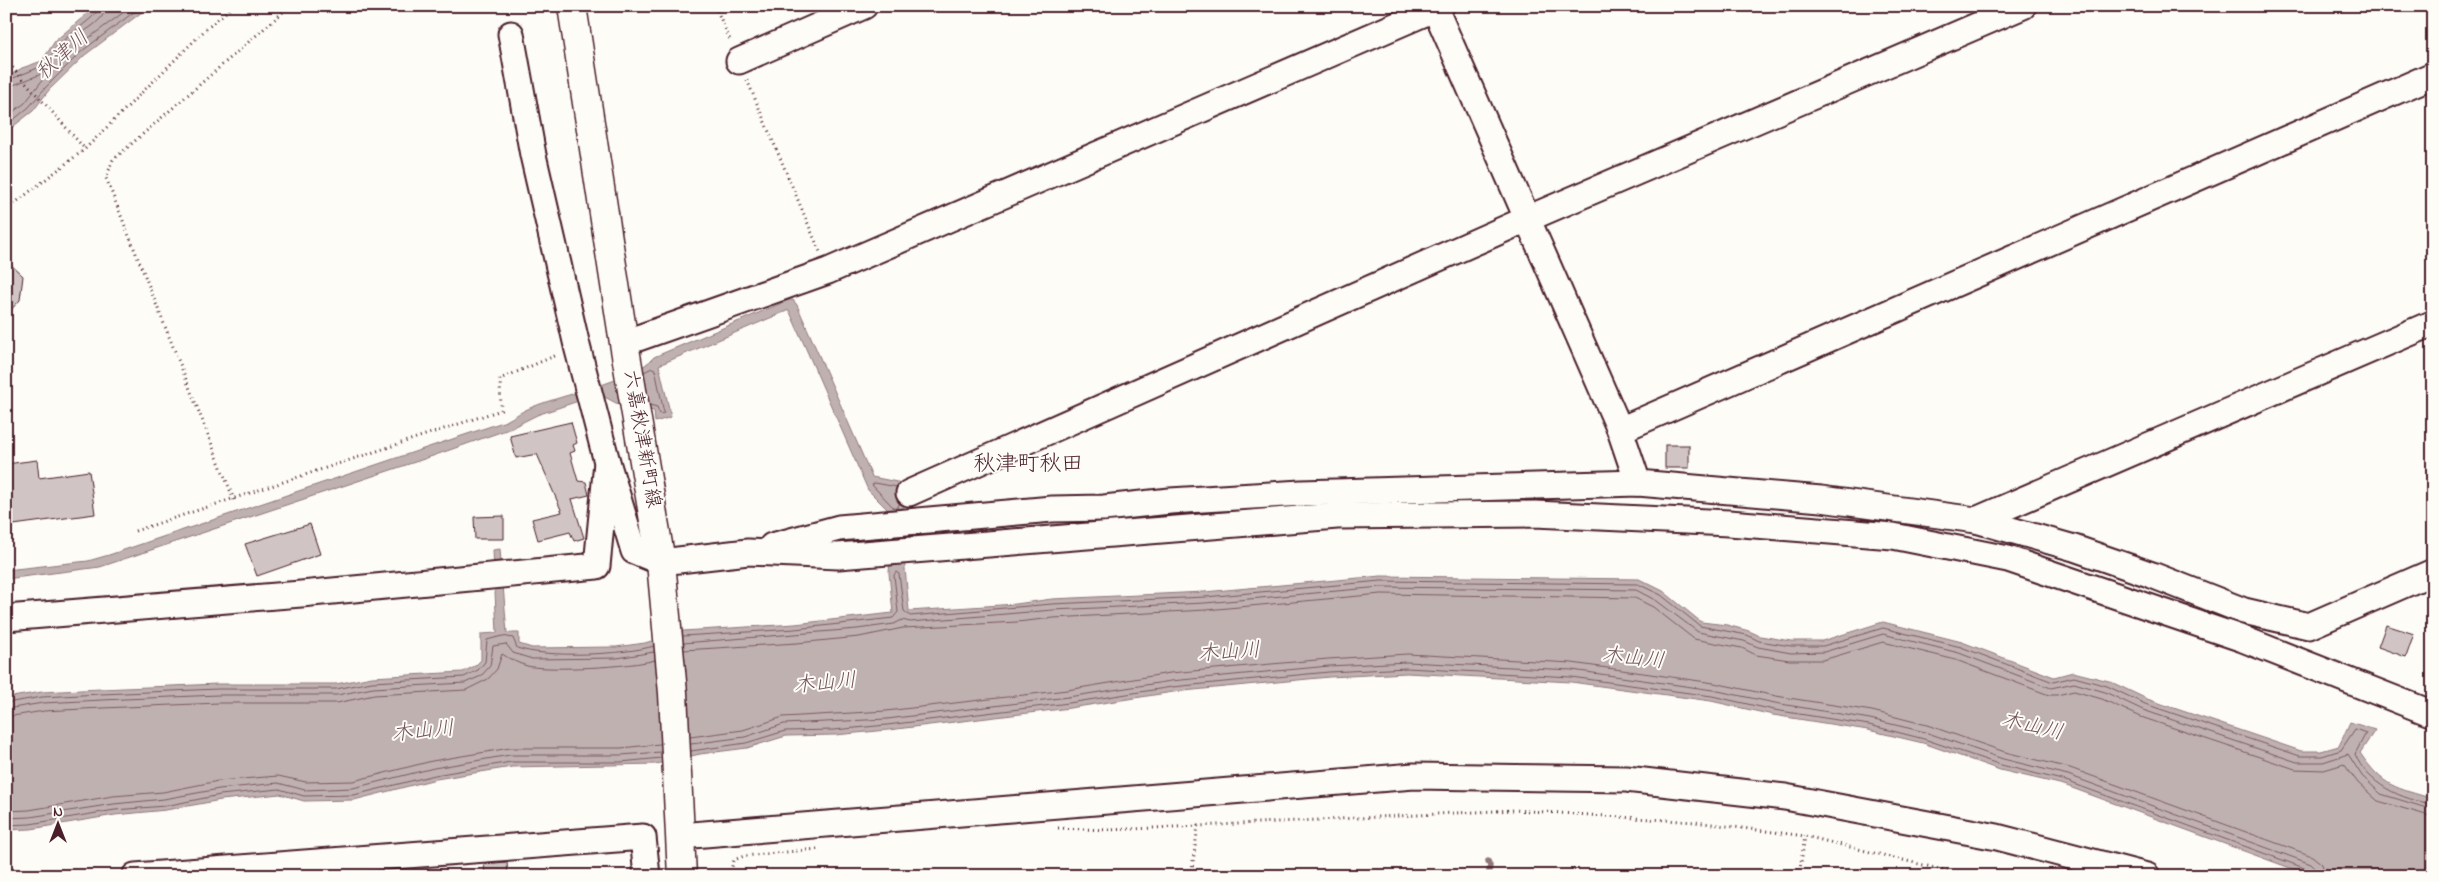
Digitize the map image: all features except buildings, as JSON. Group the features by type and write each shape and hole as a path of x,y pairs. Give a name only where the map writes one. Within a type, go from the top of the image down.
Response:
{"main road":[{"name":"六嘉秋津新町線","path":"572,6 624,343 650,484 661,562 673,693 682,876"}],"street":[{"path":"739,61 864,6"},
{"path":"909,492 1527,219 2023,6"},
{"path":"624,343 828,271 1437,7 1527,219 1620,430 1638,484"},
{"path":"511,34 533,155 577,346 607,462 634,551 661,562 748,552 839,528 1052,508 1104,508 1170,501 1301,493 1638,484 1821,499 1976,520 2074,548 2152,575 2244,611 2308,626 2433,572"},
{"path":"1620,430 2433,76"},
{"path":"1976,520 2433,323"},
{"path":"6,618 291,595 597,566 607,462"},
{"path":"748,552 838,556 1337,516 1535,514 1729,523 1893,536 2008,559 2242,639 2433,714"},
{"path":"680,836 1414,776 1626,779 1785,797 1997,837 2147,876"},
{"path":"135,876 183,874 643,837 647,876"}],"path":[{"path":"6,210 85,149 204,31 234,6"},
{"path":"234,500 106,178 113,160 290,6"},
{"path":"716,6 828,271"},
{"path":"6,60 85,149"},
{"path":"135,531 234,500 501,410 500,379 577,346"},
{"path":"1049,828 1108,830 1515,810 1695,822 1805,836 1968,876"},
{"path":"1191,876 1198,826"},
{"path":"1799,876 1805,836"},
{"path":"729,876 734,860 744,856 823,848"}],"water":[{"name":"秋津川","path":"96,6 150,6 85,55 49,90 33,111 6,132 6,78 22,68 42,61 55,41"},
{"name":"木山川","path":"789,300 793,300 797,305 872,477 907,484 909,493 900,515 909,611 1016,604 1052,599 1204,592 1381,576 1639,579 1663,591 1701,622 1727,625 1760,636 1791,641 1822,641 1883,622 1962,642 2054,677 2073,672 2109,681 2147,699 2301,751 2321,751 2339,746 2350,722 2375,730 2360,753 2368,765 2391,785 2433,799 2433,876 2312,876 2064,785 2000,770 1923,743 1868,730 1773,715 1711,701 1571,682 1407,673 1329,677 1173,692 1070,708 888,730 835,735 786,736 747,748 700,754 656,764 512,767 436,779 354,800 304,801 280,794 221,800 166,810 115,815 31,829 6,830 6,698 42,692 218,684 336,684 372,677 463,672 475,666 481,660 481,634 497,633 493,550 500,549 507,633 519,633 519,644 532,648 616,647 645,643 683,631 795,624 893,613 889,573 893,515 868,490 789,310 659,365 671,417 655,422 654,411 616,403 599,394 537,415 509,429 427,458 100,567 6,579 6,570 88,561 109,555 506,421 530,408 630,374 644,366 654,357"}],"waterway":[{"path":"1488,861 1490,866 1488,876"}],"district":[{"name":"秋津町秋田","path":"1028,465"}]}
